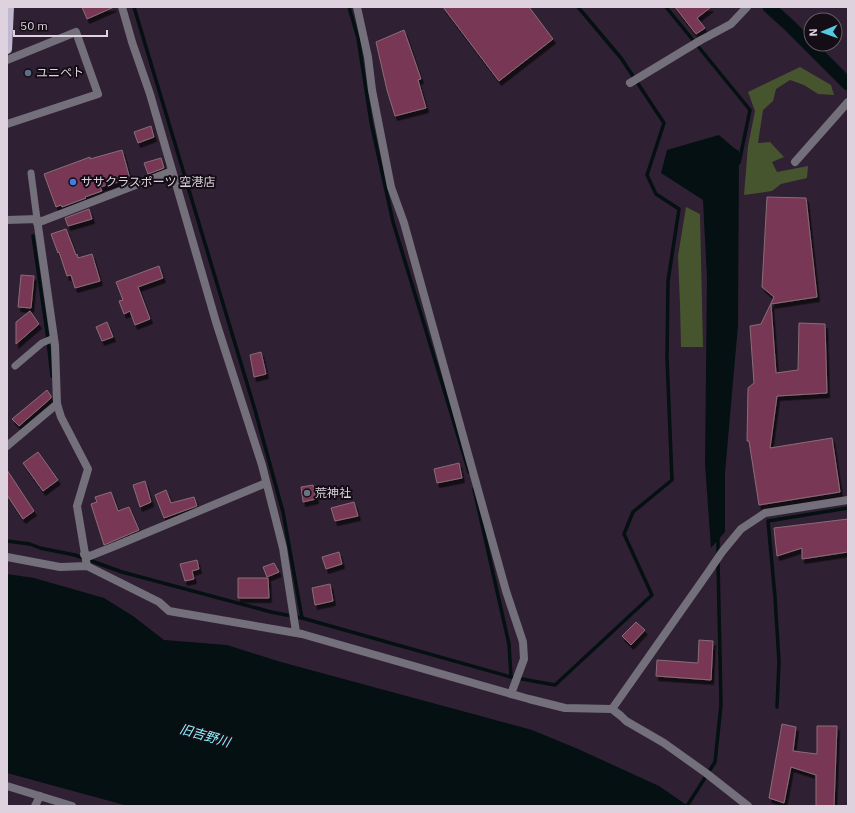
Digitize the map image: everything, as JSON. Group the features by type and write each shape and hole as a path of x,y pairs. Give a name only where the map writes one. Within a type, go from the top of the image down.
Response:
{"main road":[{"path":"7,49 9,7"}],"street":[{"path":"122,7 132,42 150,94 216,322 262,465 283,548 296,632"},
{"path":"357,7 368,57 372,90 391,187 404,223 506,591 523,642 524,659 511,694"},
{"path":"630,83 701,40 731,24 747,7"},
{"path":"7,60 76,32 98,94 7,124"},
{"path":"795,162 848,102"},
{"path":"7,220 37,221 172,171"},
{"path":"37,221 55,345 57,404 61,417 88,469 77,506 86,566"},
{"path":"7,446 57,404"},
{"path":"84,554 90,556 266,483"},
{"path":"612,709 722,552 741,529 766,513 848,500"},
{"path":"7,557 60,567 86,566 159,602 169,611 296,632 511,694 566,708 612,709 626,722 664,743 748,806"},
{"path":"7,786 72,806"},
{"path":"35,806 40,796"}],"lane":[{"path":"32,173 37,221"},
{"path":"15,366 42,343 54,338"}],"green space":[{"path":"800,67 831,85 834,95 818,94 804,85 790,80 776,89 773,101 763,110 758,143 770,142 784,157 772,162 777,172 808,166 807,178 781,184 772,191 744,195 748,146 755,111 748,92"},
{"path":"686,207 700,214 703,347 681,347 678,256"}],"water":[{"path":"719,135 739,151 738,325 725,473 725,532 711,548 705,464 707,278 703,200 661,173 667,150"},
{"name":"旧吉野川","path":"7,574 34,578 104,598 133,616 164,640 227,645 281,662 532,730 659,786 688,806 128,806 7,773"}],"building":[{"path":"82,7 114,7 87,19"},
{"path":"443,7 529,7 553,39 499,81"},
{"path":"675,7 711,7 697,18 705,28 696,34"},
{"path":"404,30 421,79 418,80 426,108 395,116 387,90 376,42"},
{"path":"151,126 154,137 138,143 134,132"},
{"name":"ササクラスポーツ 空港店","path":"122,150 130,179 100,187 102,191 62,207 61,205 56,207 44,174 90,157 90,159"},
{"path":"161,158 164,168 148,174 144,163"},
{"path":"767,197 806,198 817,297 771,304 776,373 798,370 799,323 825,324 827,393 777,396 770,448 832,438 840,492 759,505 749,441 747,441 748,388 754,383 750,326 761,324 774,297 762,287"},
{"path":"89,209 92,219 68,226 65,218"},
{"path":"66,229 78,258 92,254 100,281 75,288 71,275 67,276 51,234"},
{"path":"159,266 163,278 138,287 150,319 135,325 130,311 124,314 119,301 123,300 116,282"},
{"path":"21,275 34,276 31,308 18,307"},
{"path":"30,311 39,324 16,344 16,322"},
{"path":"107,322 113,337 102,341 96,327"},
{"path":"261,352 266,374 254,377 250,355"},
{"path":"47,390 51,398 19,426 12,419"},
{"path":"38,452 58,480 43,491 23,463"},
{"path":"459,463 462,478 437,483 434,469"},
{"path":"7,470 34,511 23,519 7,495"},
{"path":"145,481 151,502 140,507 133,485"},
{"name":"荒神社","path":"313,485 316,499 303,502 301,487"},
{"path":"166,490 171,503 194,497 197,506 164,518 155,495"},
{"path":"111,492 118,511 129,507 139,530 104,545 91,504 97,502 95,497"},
{"path":"354,502 358,516 335,521 331,508"},
{"path":"848,519 848,552 802,559 802,548 777,556 774,528"},
{"path":"339,552 342,564 326,569 322,557"},
{"path":"197,560 199,569 192,571 194,579 185,581 180,564"},
{"path":"274,563 279,572 267,577 263,567"},
{"path":"238,578 268,578 269,598 238,598"},
{"path":"330,584 333,601 315,605 312,588"},
{"path":"636,622 645,630 631,645 622,636"},
{"path":"699,640 713,641 711,680 656,676 657,660 698,663"},
{"path":"782,724 796,727 793,751 817,754 817,726 837,726 834,806 816,806 816,775 791,767 784,803 769,798"}],"waterway":[{"path":"134,7 255,410 283,512 302,618 511,677 555,685 652,595 624,534 633,512 672,480 667,358 668,281 679,209 656,194 647,175 664,123 621,58 578,7"},
{"path":"349,7 358,38 371,122 393,222 469,472"},
{"path":"666,7 750,110 739,163"},
{"path":"769,7 848,84"},
{"path":"33,236 52,376"},
{"path":"474,489 509,644 511,677"},
{"path":"777,707 779,662 768,521 848,508"},
{"path":"718,537 718,555"},
{"path":"7,541 30,544 40,548 75,555 122,572 271,612 302,618"},
{"path":"687,806 715,762 721,705 718,561"}],"place":[{"name":"ユニペト","path":"28,73"},
{"name":"ササクラスポーツ 空港店","path":"73,182"},
{"name":"荒神社","path":"307,493"}]}
